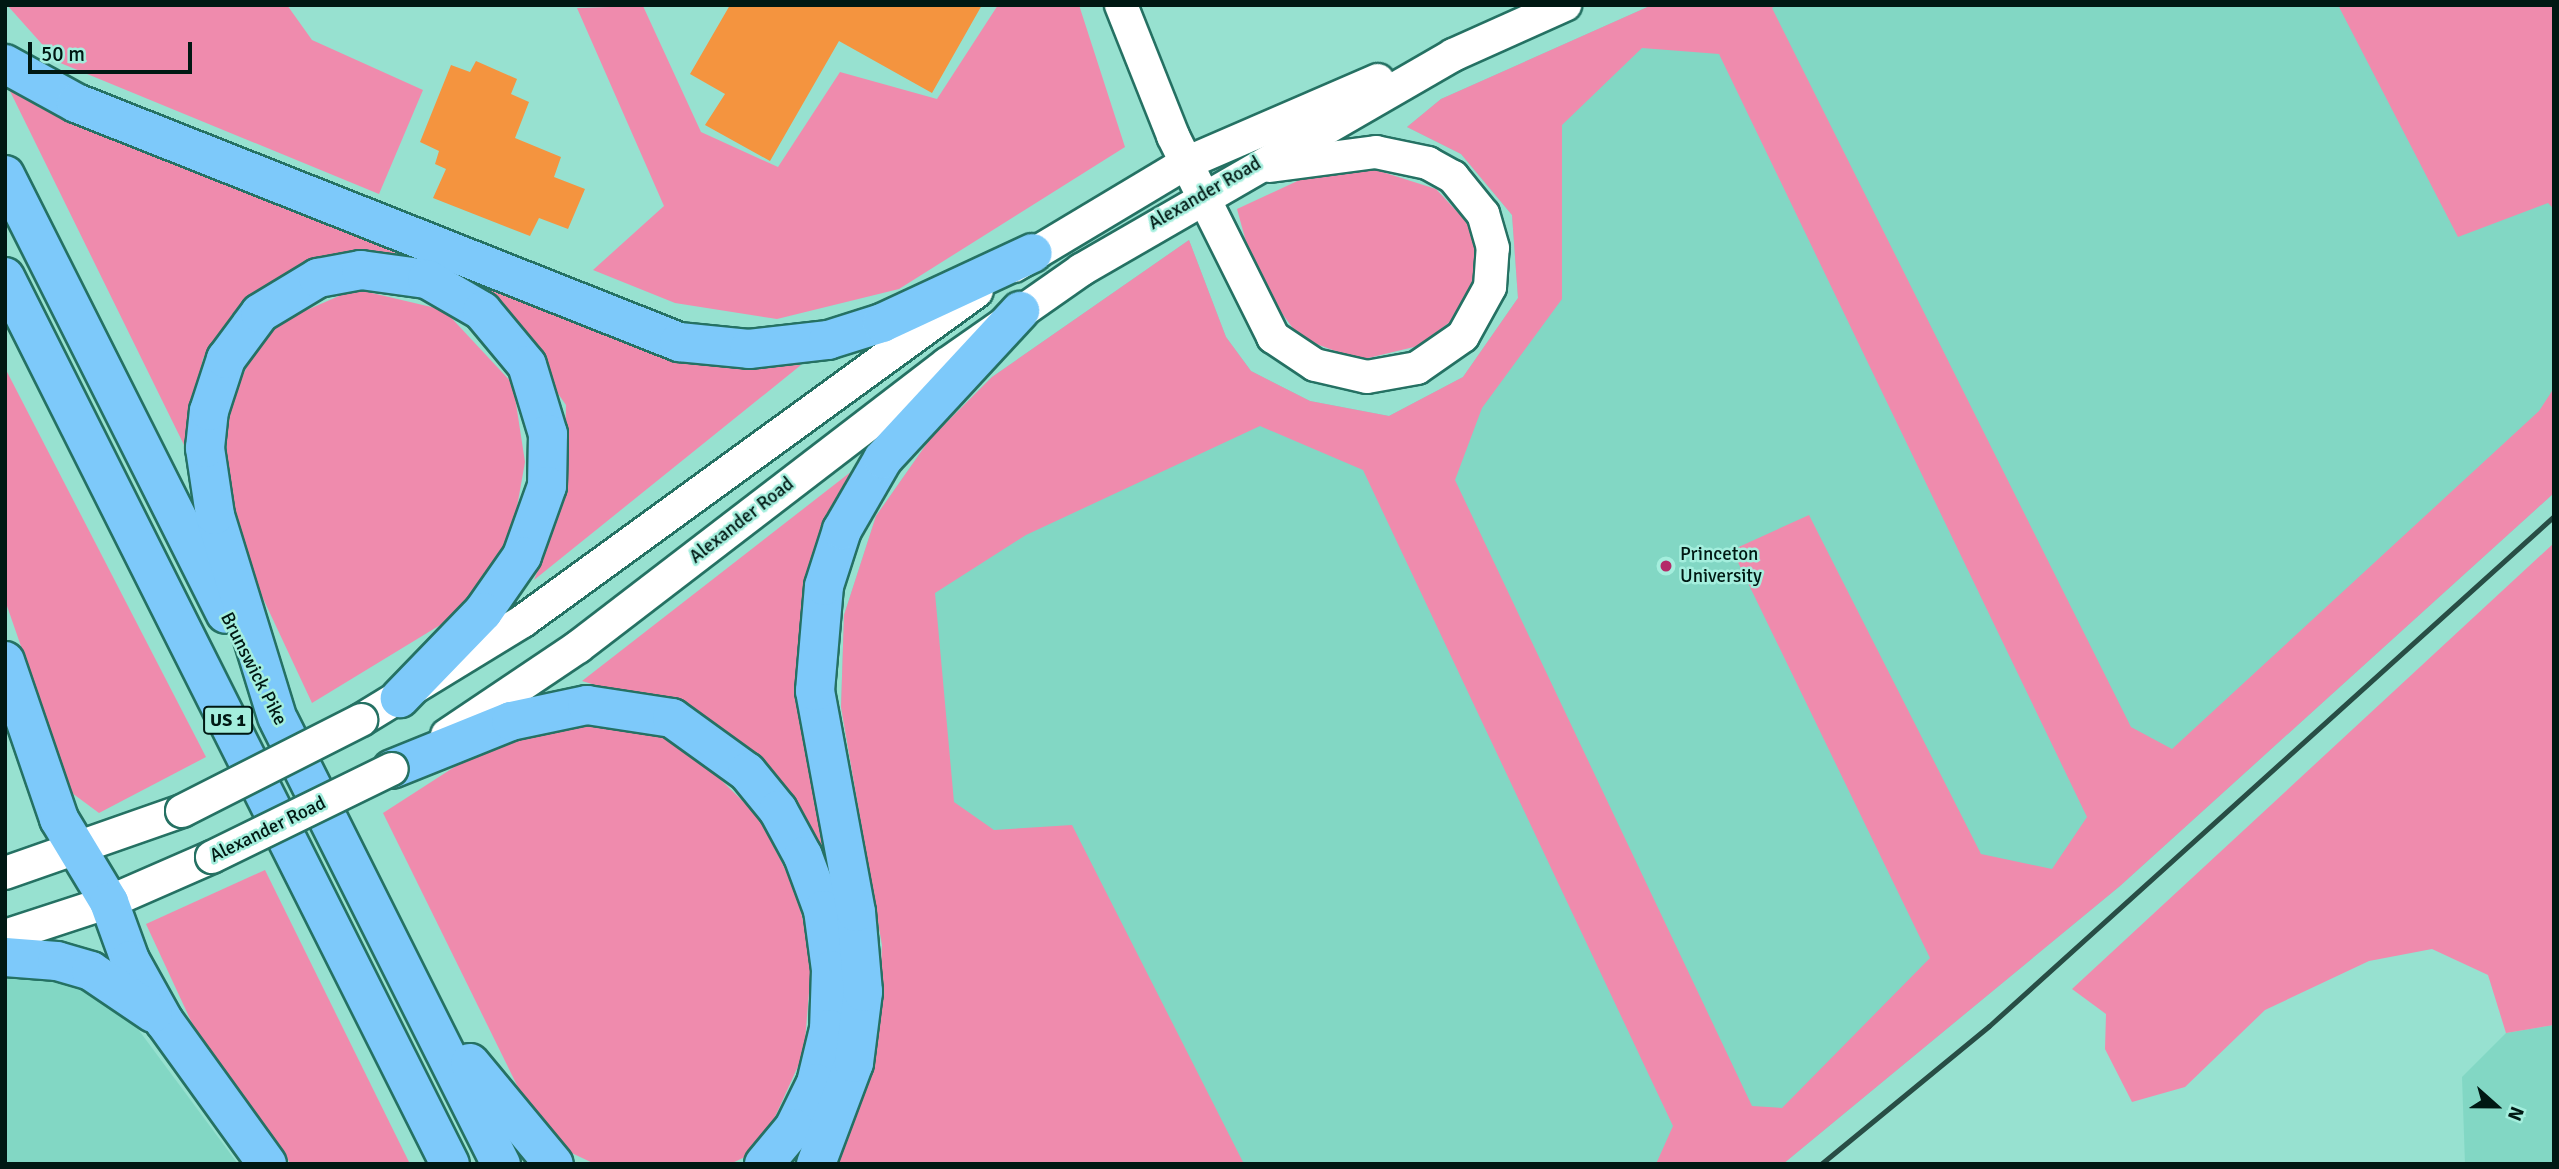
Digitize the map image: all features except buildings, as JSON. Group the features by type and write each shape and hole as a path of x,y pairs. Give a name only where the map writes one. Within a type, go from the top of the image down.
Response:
{"highway":[{"path":"5,64 89,108 679,341 749,349 828,340 900,315 1033,253"},
{"name":"Brunswick Pike","path":"5,175 500,1164"},
{"path":"277,717 215,515 205,448 209,411 226,359 260,313 318,278 361,270 427,279 482,312 527,365 548,434 547,486 522,556 483,612 400,698"},
{"name":"US 1","path":"5,277 450,1164"},
{"path":"816,1164 854,1063 863,992 856,912 815,691 824,586 848,518 883,459 1020,311"},
{"path":"5,661 75,851 109,902 130,960 163,1021 267,1164"},
{"path":"392,769 511,721 587,705 671,718 747,772 778,810 803,856 823,910 831,970 825,1057 816,1083 794,1128 764,1164"},
{"path":"5,957 57,961 91,971 163,1021"},
{"path":"404,970 500,1104 554,1164"}],"main road":[{"path":"1121,5 1186,163 1258,318 1286,348 1315,365 1347,375 1400,373 1434,358 1475,321 1490,287 1493,248 1483,214 1453,177 1428,163 1376,152 1245,170"},
{"name":"Alexander Road","path":"5,936 109,902 212,857 392,769 578,647 1020,311 1245,170 1452,55 1565,5"},
{"name":"Alexander Road","path":"5,873 75,851 182,811 400,698 523,621 1033,253 1186,163 1341,92 1452,55"}],"shaded area":[{"path":"7,5 287,5 312,40 423,90 379,194 58,62"},
{"path":"998,5 1079,5 1125,147 899,289 777,319 675,303 593,270 664,206 577,8 643,6 701,132 778,167 840,72 937,99"},
{"name":"Princeton University","path":"1652,5 2554,5 2554,493 2120,886 1783,1164 833,1164 878,1042 882,945 841,707 844,615 876,516 930,439 992,377 1189,240 1226,337 1251,371 1310,401 1389,416 1463,377 1518,298 1512,215 1461,154 1407,127 1441,99"},
{"path":"1652,5 1777,5 1772,8 2131,727 2172,749 2539,411 2554,388 2554,493 2120,886 1783,1164 1656,1164 1673,1126 1363,470 1260,426 1026,535 935,593 954,802 994,830 1072,825 1244,1164 833,1164 878,1042 882,945 841,707 844,615 876,516 930,439 992,377 1189,240 1226,337 1251,371 1310,401 1389,416 1463,377 1518,298 1512,215 1461,154 1407,127 1441,99","holes":["1642,48 1719,54 2087,817 2052,869 1981,854 1809,515 1732,550 1930,958 1782,1108 1752,1106 1455,480 1482,408 1562,299 1562,125"]},
{"path":"2338,5 2554,5 2554,209 2548,203 2458,237"},
{"path":"5,81 38,107 396,253 269,284 203,358 186,449"},
{"path":"1373,169 1436,189 1478,234 1470,307 1418,346 1360,360 1300,338 1256,278 1237,209 1306,177"},
{"path":"481,285 636,347 719,367 801,365 534,580 564,501 566,405"},
{"path":"355,289 444,310 513,384 525,462 512,535 455,616 312,703 226,519 227,405 268,327"},
{"path":"5,368 206,757 99,813 72,793 7,606"},
{"path":"861,464 799,647 827,853 698,716 582,681"},
{"path":"2554,543 2554,1025 2506,1033 2488,975 2432,949 2369,961 2265,1010 2185,1087 2132,1102 2105,1049 2106,1014 2072,989"},
{"path":"592,723 680,740 759,817 795,889 812,956 804,1053 760,1150 730,1164 595,1164 544,1140 383,813 487,746"},
{"path":"265,870 410,1164 291,1164 204,1049 146,924"},
{"path":"5,973 54,977 93,991 132,1021 238,1164 5,1164"},
{"path":"2554,1025 2554,1164 2465,1164 2462,1077 2506,1033"}],"railway":[{"path":"1821,1164 1989,1026 2554,516"}],"place":[{"name":"Princeton University","path":"1666,566"}]}
